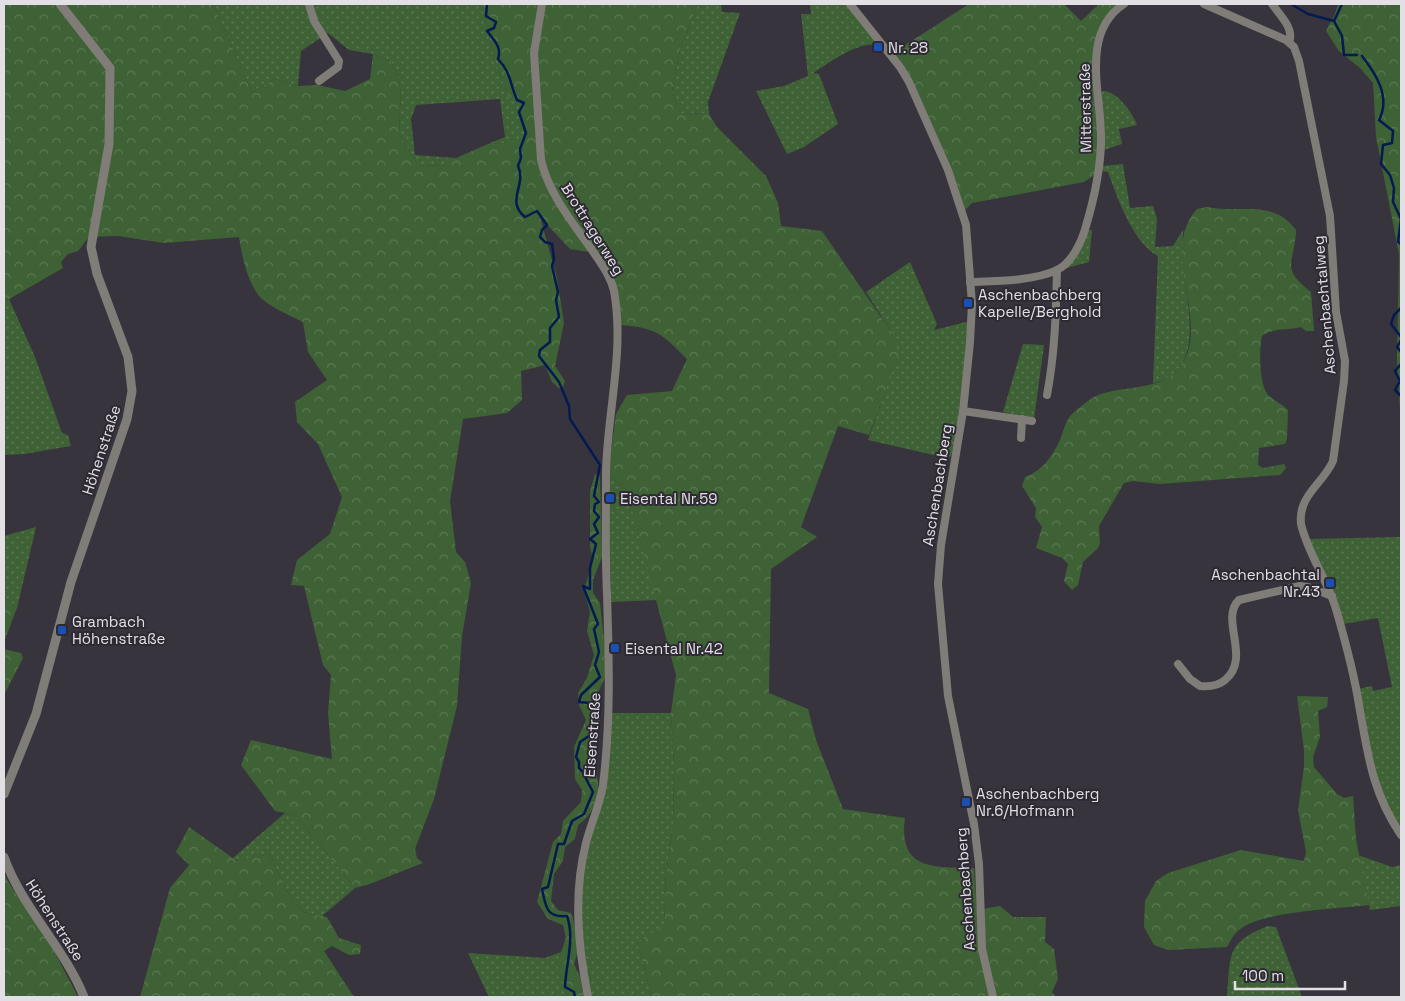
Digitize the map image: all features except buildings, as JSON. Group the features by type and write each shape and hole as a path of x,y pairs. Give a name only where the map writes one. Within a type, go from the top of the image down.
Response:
{"street":[{"name":"Höhenstraße","path":"4,794 39,706 71,582 127,419 132,391 128,357 97,274 92,247 109,144 110,68 60,4"},
{"path":"309,4 314,21 339,61 338,67 319,80"},
{"name":"Brottragerweg","path":"542,4 534,54 541,160 544,173 560,203 606,271 614,292 616,340 614,386 606,471"},
{"name":"Aschenbachberg","path":"850,4 900,67 948,170 966,225 972,318 963,411 939,556 940,618 950,712 974,824 979,871 982,949 993,997"},
{"name":"Mitterstraße","path":"1057,270 1071,258 1079,245 1093,204 1101,141 1097,87 1098,49 1104,27 1124,4"},
{"path":"1204,4 1291,45"},
{"name":"Aschenbachtalweg","path":"1272,4 1289,30 1291,45 1300,61 1330,216 1336,312 1345,361 1333,460 1326,474 1306,497 1300,517 1306,540 1332,596 1354,676 1370,771 1381,801 1401,835"},
{"path":"970,282 1009,280 1057,270 1057,314 1047,395"},
{"path":"963,411 1032,421"},
{"path":"1021,438 1022,419"},
{"name":"Eisenstraße","path":"588,997 577,912 579,878 586,842 602,786 609,707 606,471"},
{"path":"1178,664 1200,686 1219,684 1229,676 1235,666 1237,651 1232,611 1239,600 1300,586 1332,596"},
{"name":"Höhenstraße","path":"4,857 15,884 66,961 84,997"}],"green space":[{"path":"4,4 213,4 252,92 275,79 298,86 317,85 345,91 370,79 373,54 391,61 401,86 399,134 418,165 445,166 456,158 488,144 525,141 519,97 509,98 494,57 481,4 698,4 680,50 672,91 680,113 709,114 717,127 766,176 778,203 781,226 822,231 892,333 899,354 869,435 838,426 801,527 817,537 771,569 769,693 808,709 816,740 843,809 905,818 904,835 907,848 913,857 933,866 974,868 977,910 1000,906 1013,917 1046,917 1045,942 1054,949 1058,979 1052,992 1056,997 652,997 637,942 664,926 666,874 673,825 674,765 671,713 676,675 627,491 608,474 616,414 627,395 672,391 687,359 665,338 651,330 621,325 617,289 596,253 570,249 540,217 557,278 564,323 555,366 565,381 562,390 552,382 545,365 521,371 522,400 507,413 463,419 450,501 456,552 465,562 471,583 462,636 457,706 434,799 415,849 417,858 423,863 355,888 295,815 275,811 241,765 251,740 332,759 328,713 331,675 323,665 304,586 291,585 297,560 330,534 342,497 318,444 297,422 295,402 327,380 308,352 303,322 265,302 253,287 247,273 239,237 164,243 118,236 89,237 78,251 68,254 61,262 63,268 4,302"},
{"path":"213,4 481,4 494,57 509,98 519,96 526,142 488,144 505,137 500,99 416,105 411,119 415,155 456,158 446,166 418,165 399,134 401,86 391,61 373,54 349,50 328,33 301,51 298,86 275,79 252,92"},
{"path":"698,4 721,4 722,12 740,13 708,102 709,114 680,113 672,91 680,50"},
{"path":"810,4 854,4 878,45 862,46 853,49 813,73 819,74 838,124 804,147 787,154 756,91 784,86 808,76 801,14 811,14"},
{"path":"969,4 1064,4 1081,21 1099,4 1118,4 1099,33 1099,132 1096,174 1084,182 972,203 965,210 951,169 893,53"},
{"path":"1338,4 1401,4 1401,426 1397,362 1399,254 1376,137 1373,83 1360,68 1339,51 1326,31"},
{"path":"1103,91 1114,94 1119,98 1132,114 1137,125 1119,129 1122,144 1104,150 1100,95"},
{"path":"1123,164 1130,208 1153,206 1157,219 1155,247 1173,246 1183,230 1183,265 1190,334 1187,351 1181,365 1170,376 1153,383 1158,256 1141,241 1121,206 1108,172 1102,171 1102,166"},
{"path":"1207,207 1266,211 1277,214 1287,220 1296,230 1291,264 1292,270 1301,284 1311,292 1314,331 1306,331 1301,327 1271,331 1262,336 1260,349 1260,367 1265,390 1270,397 1288,410 1287,439 1285,444 1259,448 1258,465 1263,468 1284,464 1286,468 1280,475 1160,484 1133,481 1124,483 1099,526 1100,543 1098,548 1083,562 1078,585 1072,590 1064,581 1068,564 1062,558 1036,548 1042,527 1035,517 1036,508 1022,486 1025,477 1037,471 1046,463 1057,446 1070,416 1089,400 1115,390 1150,385 1170,376 1179,368 1188,351 1191,331 1182,246 1186,227 1197,209"},
{"path":"1088,230 1092,230 1089,262 1063,269"},
{"path":"910,262 937,324 934,330 966,322 970,325 955,441 951,456 947,458 868,440 898,354 892,333 866,292"},
{"path":"9,299 35,357 62,433 68,435 71,446 24,454 4,455 4,302"},
{"path":"1023,344 1044,345 1034,419 1003,412"},
{"path":"595,474 600,476 602,557 593,580 593,593 600,603 606,658 605,677 597,695 600,718 591,757 597,776 598,794 592,811 578,825 575,839 565,847 563,861 554,874 551,901 558,910 571,913 575,926 578,950 574,964 580,977 584,997 568,997 557,964 566,938 563,925 548,919 537,902 553,842 561,834 563,821 581,802 582,790 575,779 574,747 586,720 579,705 578,693 587,678 594,655 587,631 590,612 584,590 593,560 590,547 590,492"},
{"path":"608,474 627,491 657,600 611,602"},
{"path":"36,527 17,608 4,596 4,536"},
{"path":"1401,537 1401,831 1376,783 1358,689 1372,686 1373,691 1392,687 1378,618 1343,624 1308,539"},
{"path":"4,596 17,608 4,642"},
{"path":"4,649 21,653 23,658 4,695"},
{"path":"1297,696 1328,697 1327,707 1318,711 1320,737 1313,757 1314,767 1337,794 1344,798 1353,796 1356,839 1369,905 1300,912 1263,919 1248,924 1238,931 1227,947 1168,950 1154,945 1144,927 1145,901 1156,881 1168,873 1241,850 1304,861 1306,852 1298,810 1304,767 1304,750"},
{"path":"612,713 671,713 674,765 673,825 666,874 664,927 637,942 652,997 590,997 579,911 581,877 602,796 610,715"},
{"path":"285,813 295,815 355,888 322,916 304,912 293,902 269,854 238,861 233,858"},
{"path":"189,827 237,861 269,854 293,902 304,912 327,917 339,938 361,945 360,954 349,955 332,946 324,951 354,997 140,997 170,888 189,865 176,852"},
{"path":"1358,855 1392,867 1401,865 1401,906 1370,910"},
{"path":"4,871 7,880 54,951 78,997 4,997"},
{"path":"1268,926 1276,927 1302,997 1227,997 1230,961 1237,945 1244,938"},
{"path":"561,952 557,964 568,997 489,997 468,953 545,958"}],"waterway":[{"path":"487,4 486,16 496,22 494,28 487,31 498,47 498,59 508,74 517,100 524,103 519,112 526,133 520,149 521,158 518,166 520,180 516,199 517,205 519,211 525,217 537,211 547,225 542,230 540,237 545,242 552,244 554,259 552,266 558,292 556,300 559,317 550,328 550,342 540,350 539,356 559,382 569,406 570,419 600,465 594,496 599,502 595,504 594,511 599,517 594,524 598,533 590,539 596,544 590,568 590,589 583,586 598,624 594,629 599,652 595,665 600,677 581,695 579,702 590,703 594,715 589,727 592,734 580,742 576,757 579,762 579,768 593,792 584,814 572,821 564,844 558,844 548,887 542,889 548,910 555,915 567,916 570,942 565,987 574,992 575,997"},
{"path":"1291,4 1308,14 1334,21"},
{"path":"1342,4 1334,21 1342,36 1344,55 1357,55"},
{"path":"1362,56 1377,78 1383,94 1382,111 1379,120 1393,131 1392,143 1383,145 1381,164 1390,175 1394,188 1393,202 1401,219 1398,242 1401,244"},
{"path":"1401,308 1394,315 1391,324 1401,337"},
{"path":"1401,340 1397,347 1401,352"},
{"path":"1401,364 1395,371 1400,381 1395,390 1401,396"}],"place":[{"name":"Nr. 28","path":"878,47"},
{"name":"Aschenbachberg Kapelle/Berghold","path":"968,303"},
{"name":"Eisental Nr.59","path":"610,498"},
{"name":"Aschenbachtal Nr.43","path":"1330,583"},
{"name":"Grambach Höhenstraße","path":"62,630"},
{"name":"Eisental Nr.42","path":"615,648"},
{"name":"Aschenbachberg Nr.6/Hofmann","path":"966,802"}]}
